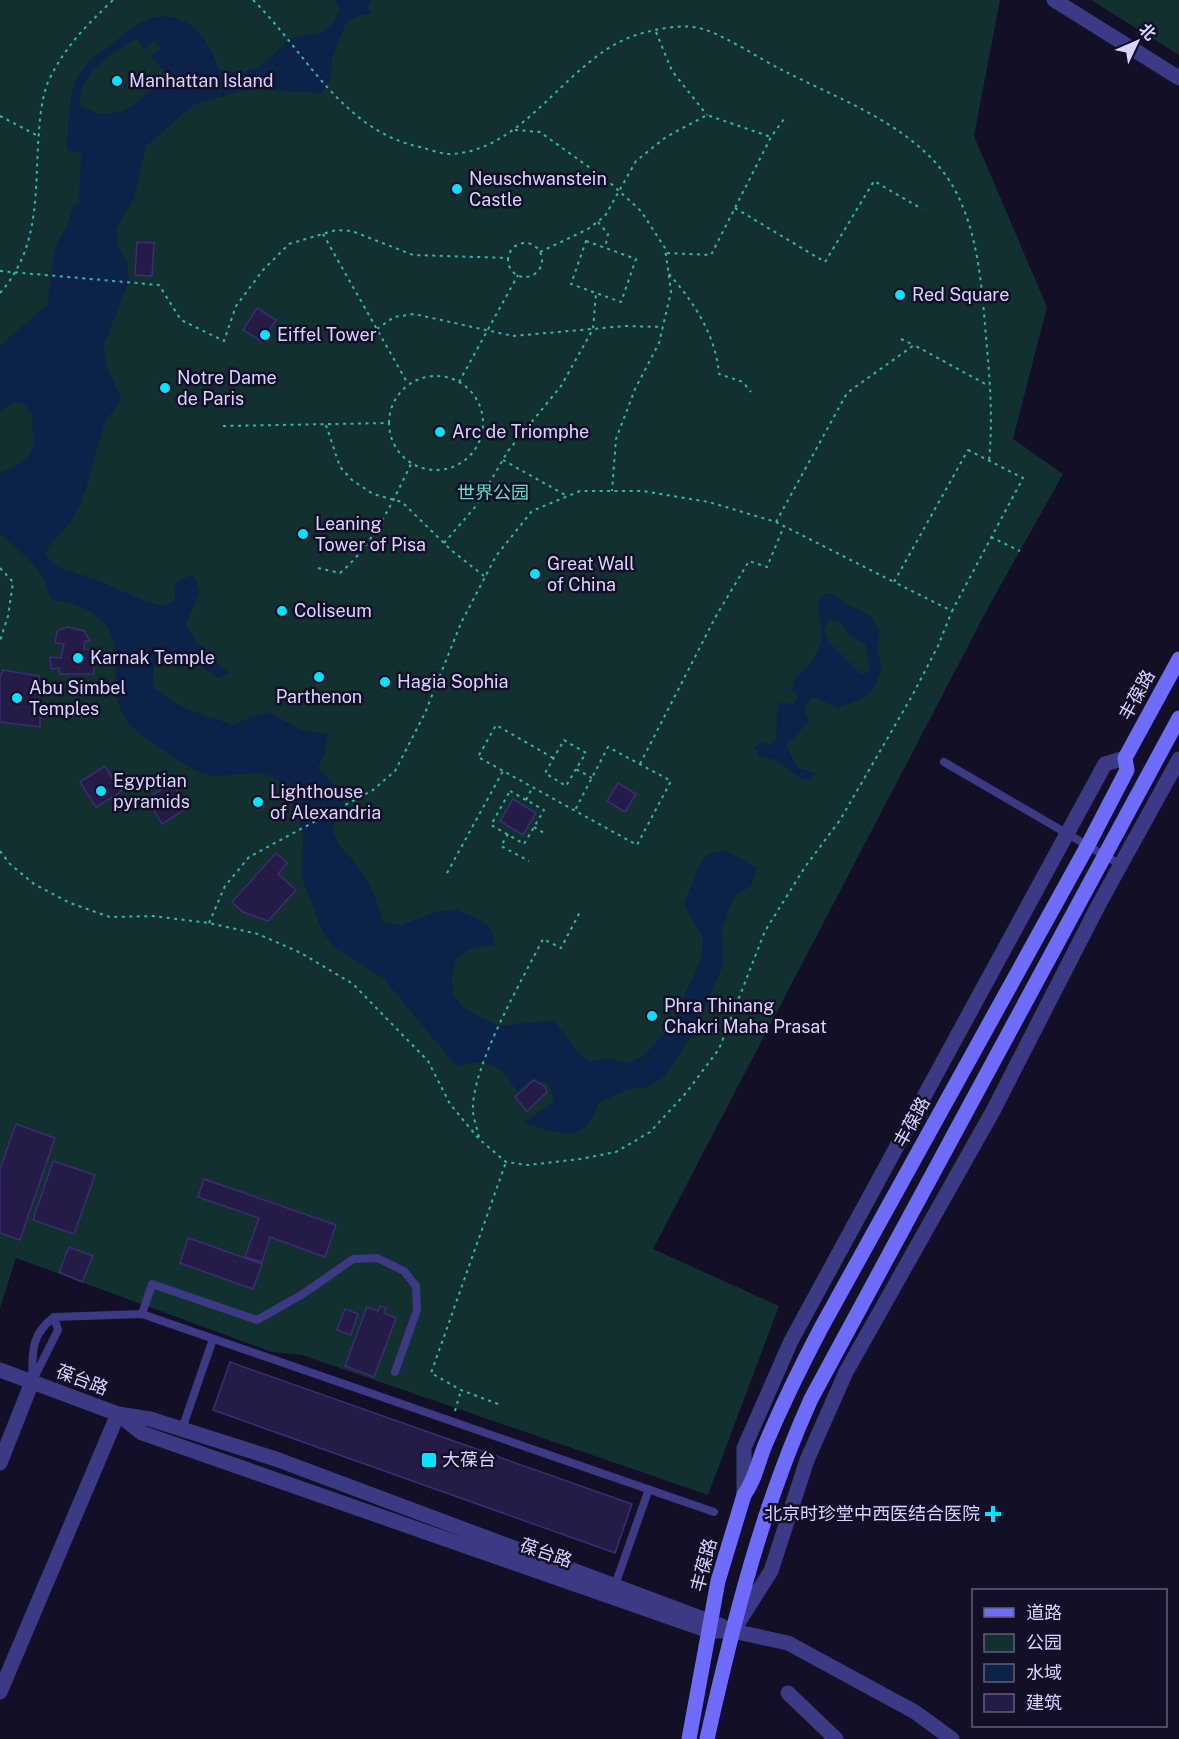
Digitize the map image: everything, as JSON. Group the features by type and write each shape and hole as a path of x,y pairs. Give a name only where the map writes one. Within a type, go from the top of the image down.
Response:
{"main road":[{"name":"丰葆路","path":"688,1739 718,1581 744,1495 752,1484 776,1420 821,1328 1088,845 1127,770 1125,758 1179,659"},
{"path":"707,1739 733,1631 777,1477 811,1399 1179,718"}],"street":[{"path":"1054,0 1179,78"},
{"path":"744,1495 744,1448 791,1341 1106,764 1125,758"},
{"path":"733,1631 771,1571 807,1460 846,1372 993,1111 1179,759"},
{"name":"葆台路","path":"0,1370 118,1414 150,1419 276,1459 615,1585 710,1626"},
{"name":"葆台路","path":"0,1463 32,1382"},
{"path":"0,1692 118,1414"},
{"name":"葆台路","path":"118,1414 142,1433 710,1626 788,1643 915,1712 952,1739"},
{"path":"788,1693 836,1739"}],"lane":[{"path":"944,762 1121,865"},
{"path":"142,1314 152,1284 257,1320 303,1293 353,1259 377,1258 404,1271 416,1286 417,1310 395,1372"},
{"path":"32,1382 33,1344 42,1326 54,1317 142,1314 714,1512"},
{"path":"32,1382 58,1330 54,1317"},
{"path":"182,1429 213,1339"},
{"path":"615,1585 649,1489"}],"path":[{"path":"0,293 15,274 35,221 38,136 47,84 71,41 113,0"},
{"path":"253,0 331,92 356,116 380,133 413,146 447,154 481,148 515,130 575,72 634,36 668,28 702,29 882,121 912,140 937,162 964,207 980,261 993,419 989,461"},
{"path":"656,31 672,71 707,115 771,137"},
{"path":"540,252 561,244 598,222 605,216 636,161 666,137 707,115"},
{"path":"0,116 38,136"},
{"path":"666,253 711,255 771,137 784,119"},
{"path":"515,130 540,132 619,191 641,211 666,253 671,292 659,343 635,389 616,439 612,491"},
{"path":"735,208 825,262 874,181 922,209"},
{"path":"598,222 608,234 605,248"},
{"path":"0,271 159,285 181,320 224,341 236,306 263,270 289,244 336,230 352,231 413,255 508,258"},
{"path":"323,234 408,384"},
{"path":"586,241 636,258 621,302 596,293 571,284 586,241"},
{"path":"522,244 532,245 540,252 542,263 536,273 525,277 511,269 508,258 513,249 522,244"},
{"path":"669,274 688,295 704,324 717,355 719,374 743,382 752,392"},
{"path":"459,382 518,275"},
{"path":"444,543 476,506 502,460 561,386 593,329 596,293"},
{"path":"377,328 394,317 414,314 513,336 625,326 663,327"},
{"path":"901,339 990,387"},
{"path":"776,522 848,393 914,345"},
{"path":"437,375 459,382 475,396 482,410 483,426 480,442 471,455 458,465 443,470 426,469 411,463 399,453 391,438 388,423 391,409 398,395 408,384 437,375"},
{"path":"223,426 388,423"},
{"path":"326,425 340,467 352,480 373,494 402,502 444,543 486,576"},
{"path":"0,851 10,864 34,884 70,903 110,917 153,916 209,923 258,934 301,953 353,984 428,1062 450,1104 479,1138 506,1162 528,1165 580,1160 616,1152 650,1132 686,1093 719,1049 765,931 805,867 840,820 912,696 938,646 952,610 1023,478 968,450 894,582"},
{"path":"502,460 567,496"},
{"path":"318,568 340,573 359,557 394,500 411,463"},
{"path":"209,923 225,886 249,857 373,790 395,771 425,713 461,623 496,556 532,511 567,496 580,491 643,491 710,502 776,522 952,610"},
{"path":"640,764 717,616 749,561 767,567 784,526"},
{"path":"991,537 1020,551"},
{"path":"0,568 13,582 8,616 0,641"},
{"path":"553,758 496,725 478,757 574,812 637,845 671,781 608,747 574,812"},
{"path":"564,740 586,753 576,769 566,786 545,773 564,740"},
{"path":"576,769 592,778"},
{"path":"447,873 503,771"},
{"path":"526,800 532,788"},
{"path":"510,791 526,800 544,810 524,844 491,825 510,791"},
{"path":"534,827 544,833"},
{"path":"508,834 501,846 529,861"},
{"path":"479,1138 473,1109 478,1077 504,1016 543,939 561,948 580,910"},
{"path":"498,1404 461,1390 431,1373 506,1162"},
{"path":"452,1421 461,1390"}],"green space":[{"name":"世界公园","path":"0,0 1000,0 974,136 1047,307 1013,439 1063,474 989,606 653,1249 779,1306 708,1495 302,1355 272,1352 16,1258 0,1308"},
{"path":"1091,0 1179,0 1179,55"}],"water":[{"path":"334,0 372,0 368,7 372,14 360,15 346,23 332,59 331,77 322,93 248,89 195,104 146,146 134,198 116,229 118,247 127,263 129,281 103,347 106,365 121,398 104,425 88,482 75,515 50,544 45,555 58,567 94,579 147,602 164,606 174,601 176,582 193,574 200,591 186,624 199,644 228,673 218,678 188,657 169,655 154,666 152,685 180,705 233,725 251,717 269,713 303,730 328,734 325,752 318,768 343,794 344,812 332,826 334,835 368,882 383,922 401,925 436,912 456,910 475,917 490,927 495,944 472,948 456,959 452,976 453,994 464,1008 497,1026 553,1021 578,1052 589,1061 609,1058 627,1063 644,1056 670,1027 702,957 703,938 684,905 697,870 707,854 725,850 757,868 751,886 736,895 728,911 722,929 723,965 694,1032 664,1077 648,1087 629,1089 598,1103 593,1117 586,1126 569,1133 559,1133 524,1123 555,1101 548,1083 530,1080 517,1092 506,1076 493,1066 477,1063 457,1067 383,978 335,948 323,933 302,878 303,832 287,786 263,774 215,776 201,773 168,754 131,726 122,712 117,697 115,651 112,637 105,624 83,607 57,602 53,599 35,566 0,534 0,474 23,460 31,451 33,416 24,404 15,402 0,411 0,346 47,305 55,247 67,226 73,205 79,204 81,153 67,150 71,100 80,73 96,56 132,28 153,18 165,16 176,18 196,30 210,48 218,69 244,72 262,64 296,37 325,30 340,9","holes":["136,39 145,50 154,40 162,49 151,56 166,74 137,102 127,109 104,114 79,104 85,82 107,57"]},
{"path":"831,593 846,604 871,616 880,632 877,650 882,667 876,684 864,698 838,708 813,697 806,703 805,713 810,720 786,746 798,768 816,773 810,780 801,779 778,761 760,756 754,748 761,742 769,745 776,739 777,710 780,703 794,704 798,695 792,690 794,679 807,667 821,641 818,607 822,595","holes":["829,620 839,622 848,635 865,644 870,671 861,674 828,641 824,629"]}],"building":[{"path":"137,242 154,243 152,276 135,275"},
{"path":"257,308 276,320 262,342 243,330"},
{"path":"67,627 84,631 90,641 85,641 84,649 93,650 94,674 60,674 59,668 51,669 50,657 61,658 64,644 55,643 57,631"},
{"path":"3,670 39,676 40,727 0,722 0,678"},
{"path":"105,766 121,792 96,807 80,782"},
{"path":"172,783 187,808 162,824 147,798"},
{"path":"618,783 636,794 625,812 607,801"},
{"path":"513,799 536,813 523,835 500,821"},
{"path":"276,853 287,863 278,874 296,890 268,921 243,912 232,902"},
{"path":"534,1080 544,1086 547,1092 527,1111 515,1097"},
{"path":"16,1124 55,1138 20,1240 0,1233 0,1169"},
{"path":"53,1161 95,1175 74,1234 33,1220"},
{"path":"204,1179 336,1225 325,1257 270,1237 262,1262 245,1257 259,1218 198,1197"},
{"path":"188,1238 262,1264 253,1289 180,1263"},
{"path":"69,1247 93,1256 82,1282 59,1272"},
{"path":"380,1306 386,1308 384,1313 396,1318 374,1377 345,1366 367,1307 378,1311"},
{"path":"345,1309 358,1314 351,1335 337,1330"},
{"path":"230,1362 632,1504 615,1553 213,1410"}],"place":[{"name":"Manhattan Island","path":"117,81"},
{"name":"Neuschwanstein Castle","path":"457,189"},
{"name":"Red Square","path":"900,295"},
{"name":"Eiffel Tower","path":"265,335"},
{"name":"Notre Dame de Paris","path":"165,388"},
{"name":"Arc de Triomphe","path":"440,432"},
{"name":"Leaning Tower of Pisa","path":"303,534"},
{"name":"Great Wall of China","path":"535,574"},
{"name":"Coliseum","path":"282,611"},
{"name":"Karnak Temple","path":"78,658"},
{"name":"Parthenon","path":"319,677"},
{"name":"Hagia Sophia","path":"385,682"},
{"name":"Abu Simbel Temples","path":"17,698"},
{"name":"Egyptian pyramids","path":"101,791"},
{"name":"Lighthouse of Alexandria","path":"258,802"},
{"name":"Phra Thinang Chakri Maha Prasat","path":"652,1016"},
{"name":"大葆台","path":"429,1460"},
{"name":"北京时珍堂中西医结合医院","path":"993,1514"}]}
